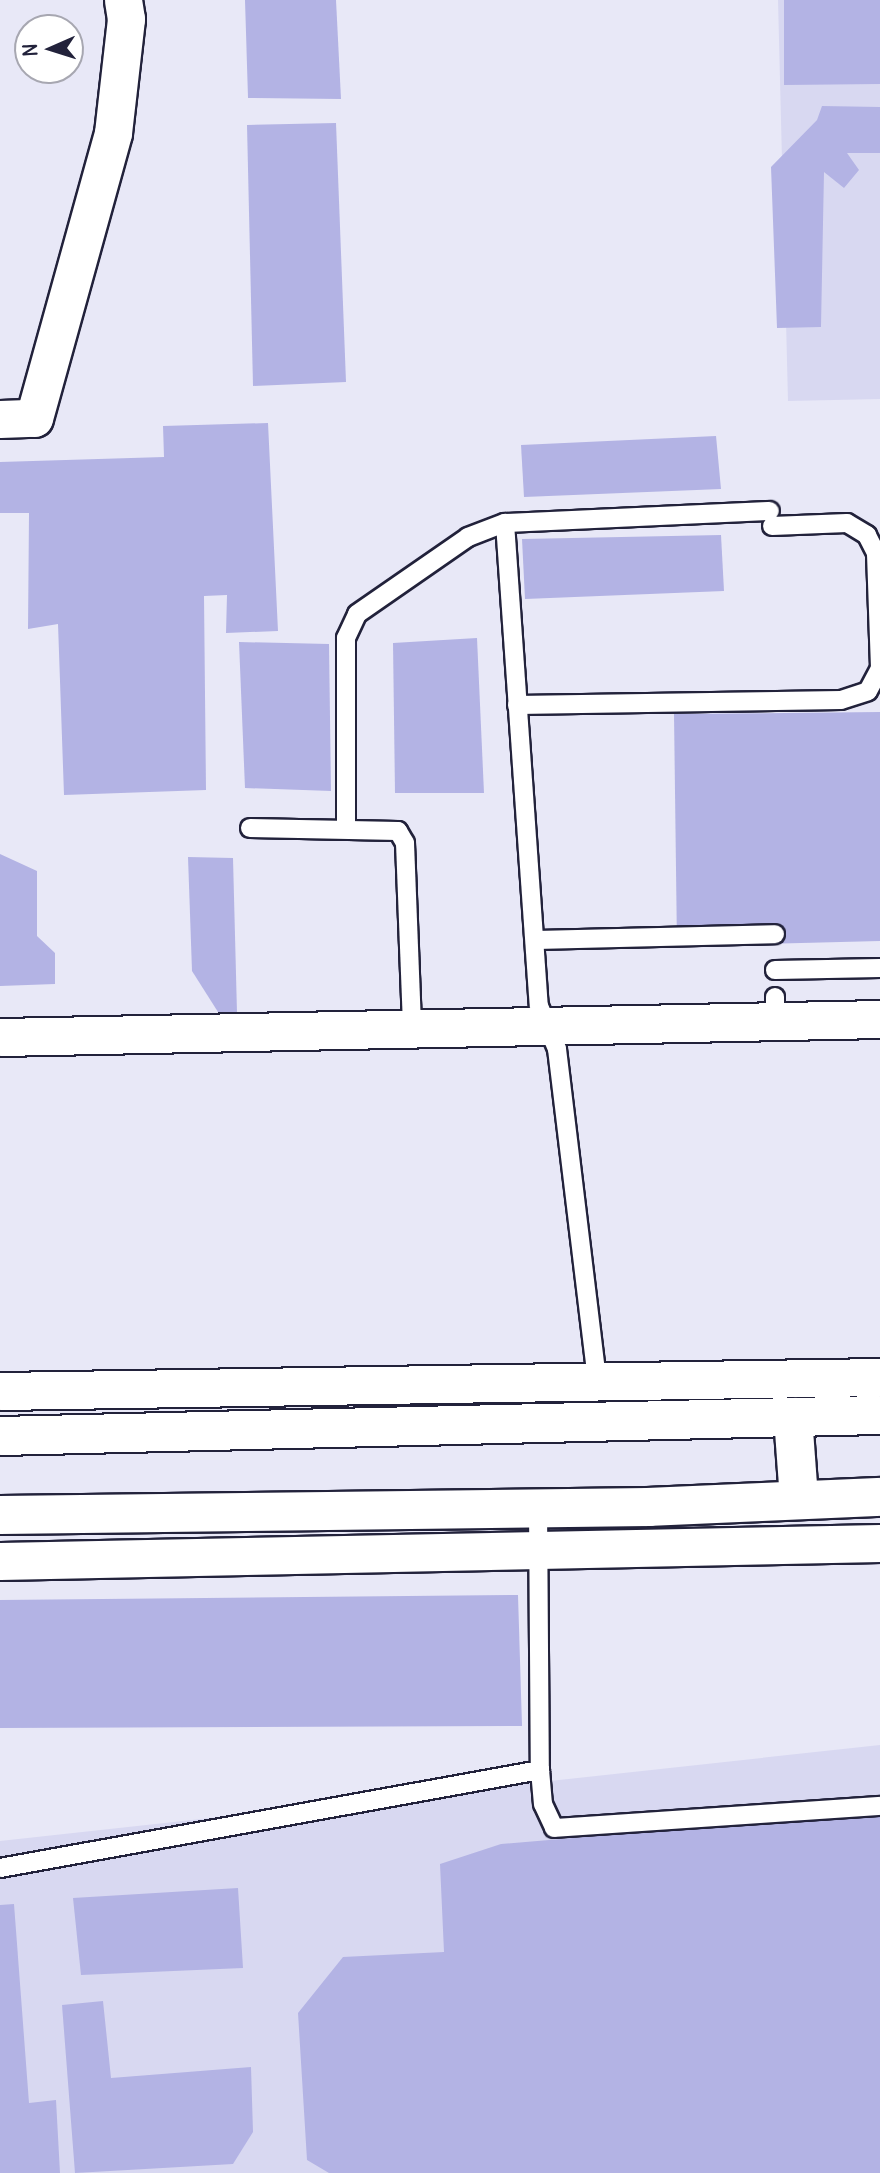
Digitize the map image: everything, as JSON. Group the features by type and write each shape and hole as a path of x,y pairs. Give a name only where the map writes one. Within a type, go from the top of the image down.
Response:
{"street":[{"path":"0,419 34,418 113,133 126,19 123,0"},
{"path":"0,1037 546,1026 775,1009 880,1019"},
{"path":"0,1436 794,1399 880,1377"},
{"path":"0,1391 598,1386 794,1399 880,1415"},
{"path":"794,1399 799,1499"},
{"path":"0,1515 880,1497"},
{"path":"0,1561 880,1543"}],"lane":[{"path":"346,827 350,625 357,614 468,537 505,523 771,518 847,523 867,535 876,553 880,668 868,691 841,700 517,705"},
{"path":"505,523 539,1006 557,1049 598,1386"},
{"path":"250,828 386,827 398,831 405,843 412,1029"},
{"path":"535,940 775,934"},
{"path":"775,970 880,968"},
{"path":"538,1505 540,1770 543,1804 554,1828 880,1806"},
{"path":"0,1868 540,1770"}],"shaded area":[{"path":"778,0 880,0 880,399 788,401"},
{"path":"880,1745 880,2173 0,2173 0,1841"}],"building":[{"path":"245,0 336,0 341,99 248,98"},
{"path":"784,0 880,0 880,84 784,85"},
{"path":"822,106 880,107 880,153 847,153 859,170 844,188 824,172 821,327 777,328 771,167 817,120"},
{"path":"336,123 346,382 253,386 247,125"},
{"path":"268,423 278,631 226,633 227,595 204,596 206,790 64,795 58,624 28,629 29,513 0,513 0,462 164,457 163,426"},
{"path":"716,436 721,489 524,497 521,445"},
{"path":"721,535 724,591 525,599 522,539"},
{"path":"477,638 484,793 395,793 393,643"},
{"path":"239,642 329,644 331,791 245,788"},
{"path":"880,712 880,941 677,946 674,714"},
{"path":"0,854 37,871 37,936 55,953 55,984 0,986"},
{"path":"188,857 233,858 237,1013 218,1012 192,971"},
{"path":"518,1595 522,1726 0,1728 0,1600"},
{"path":"880,1812 880,2173 329,2173 307,2160 298,2013 343,1957 444,1952 440,1864 501,1844"},
{"path":"238,1888 243,1968 81,1975 73,1898"},
{"path":"14,1904 29,2103 56,2100 60,2173 0,2173 0,1905"},
{"path":"103,2001 111,2078 251,2067 253,2132 233,2164 75,2173 62,2005"}]}
